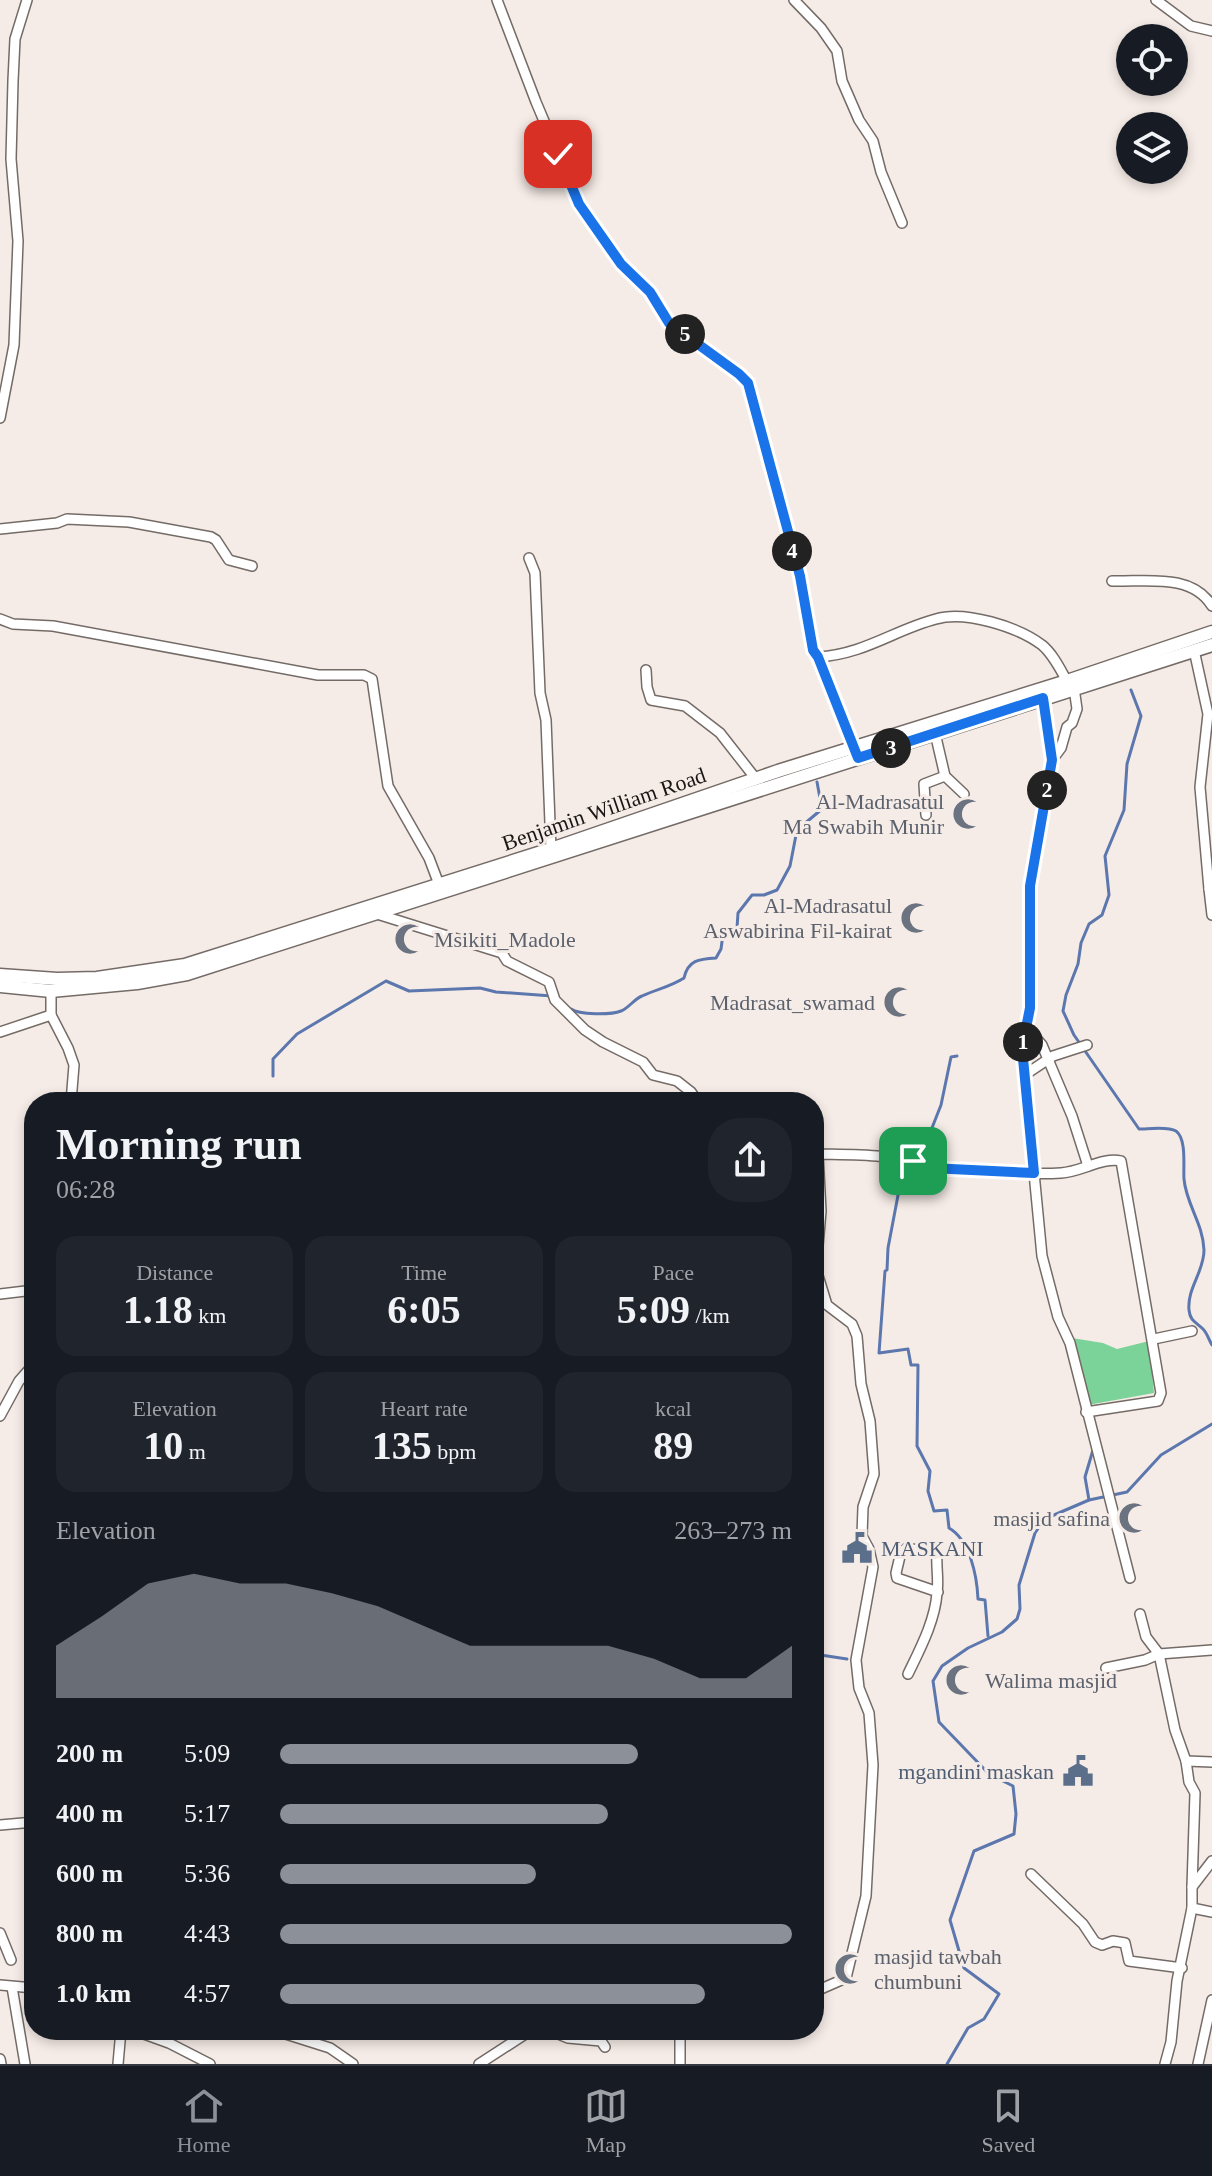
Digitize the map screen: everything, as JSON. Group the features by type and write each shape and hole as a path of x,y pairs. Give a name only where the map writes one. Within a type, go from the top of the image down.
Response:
{"main road":[{"name":"Benjamin William Road","path":"0,986 51,991 137,983 187,974 377,914 551,849 756,779 935,733 1043,698 1212,632"},
{"name":"Benjamin William Road","path":"0,975 97,978 185,965 440,890 1070,685 1212,645"}],"street":[{"path":"0,418 14,345 18,241 11,159 15,39 27,0"},
{"path":"497,0 579,204 621,264 650,292 669,323 748,383 800,576 813,650 856,753"},
{"path":"794,0 821,28 837,51 842,81 859,120 873,141 881,172 902,223"},
{"path":"1156,0 1191,26 1212,31"},
{"path":"0,159 11,159"},
{"path":"0,529 57,523 67,519 144,524 211,537 229,560 252,566"},
{"path":"529,558 535,573 540,693 546,720 551,849"},
{"path":"1112,581 1185,583 1198,588 1212,606"},
{"path":"818,657 873,646 938,618 974,618 1009,627 1042,645 1070,685 1077,709 1072,723 1067,727 1061,748 1052,760"},
{"path":"0,619 13,624 53,626 318,675 364,675 372,679 388,786 429,858 440,890"},
{"path":"1194,650 1210,714 1200,787 1212,915"},
{"path":"646,670 651,700 685,706 720,733 756,779"},
{"path":"1043,698 1052,760 1030,886 1031,983 1022,1048 1042,1256 1058,1317 1070,1343 1130,1578"},
{"path":"935,733 945,776 964,794"},
{"path":"926,815 924,784 945,776"},
{"path":"377,914 502,953 507,961 549,982 554,997 594,1036 643,1062 653,1075 677,1081 691,1092"},
{"path":"51,991 51,1015 74,1065 72,1092"},
{"path":"0,1032 51,1015"},
{"path":"1026,1033 1042,1045 1072,1116 1088,1166"},
{"path":"1026,1074 1047,1060 1087,1045"},
{"path":"824,1154 861,1153 913,1161 930,1168 1034,1173 1072,1172 1111,1160 1121,1161 1161,1393 1158,1401 1086,1412"},
{"path":"0,1294 24,1291"},
{"path":"824,1295 827,1305 852,1324 857,1336 861,1384 870,1421 874,1474 863,1507 862,1536 873,1567 856,1660 859,1688 869,1713 873,1765 866,1896 846,1978 824,1988"},
{"path":"1154,1339 1192,1331"},
{"path":"0,1416 24,1375"},
{"path":"908,1674 925,1639 938,1592 937,1552 905,1549 901,1552 897,1578 938,1592"},
{"path":"1140,1614 1146,1637 1159,1654 1175,1730 1195,1793 1192,1908 1165,2064"},
{"path":"1106,1668 1159,1654 1212,1650"},
{"path":"1186,1761 1212,1762"},
{"path":"0,1825 24,1823"},
{"path":"1192,1887 1212,1861"},
{"path":"1031,1874 1083,1924 1095,1942 1102,1945 1113,1941 1125,1943 1129,1961 1182,1968"},
{"path":"1192,1908 1212,1912"},
{"path":"0,1933 11,1960"},
{"path":"0,1985 24,1988"},
{"path":"12,1987 25,2064"},
{"path":"1198,2064 1208,2039 1212,2000"},
{"path":"118,2064 120,2040"},
{"path":"161,2040 210,2064"},
{"path":"305,2040 330,2048 353,2064"},
{"path":"479,2064 516,2040"},
{"path":"590,2040 601,2041 605,2047"},
{"path":"680,2040 680,2064"}],"green space":[{"path":"1072,1338 1103,1343 1117,1349 1149,1341 1154,1393 1088,1405"}],"waterway":[{"path":"1131,690 1141,716 1127,764 1124,810 1105,856 1109,895 1102,915 1089,924 1081,943 1078,964 1063,1011 1074,1035 1139,1129 1176,1131 1182,1140 1185,1188 1201,1231 1204,1250 1190,1294 1189,1310 1192,1319 1212,1345"},
{"path":"571,1009 595,1014 621,1011 639,997 684,978 688,967 695,962 716,958 723,934 737,928 738,913 752,895 777,890 790,866 797,830 822,809 817,782"},
{"path":"273,1076 273,1059 297,1034 386,981 409,991 480,988 552,996"},
{"path":"930,1164 928,1138 941,1105 951,1057 957,1056"},
{"path":"915,1164 910,1188 899,1190 885,1271 879,1353 908,1349 911,1365 918,1365 917,1446 930,1471 928,1491 934,1511 947,1510 949,1528 967,1550 974,1570 978,1599 985,1600 988,1636"},
{"path":"947,2064 968,2028 984,2019 999,1994 964,1968 950,1920 974,1851 1014,1834 1016,1814 1013,1786 989,1774 939,1722 933,1681 942,1666 968,1648 1002,1632 1017,1619 1020,1609 1019,1585 1035,1533 1041,1524 1089,1500 1127,1492 1161,1455 1212,1424"},
{"path":"1089,1500 1085,1477 1093,1450"},
{"path":"824,1656 847,1659"}],"place":[{"name":"Al-Madrasatul Ma Swabih Munir","path":"968,814"},
{"name":"Al-Madrasatul Aswabirina Fil-kairat","path":"916,918"},
{"name":"Msikiti_Madole","path":"410,939"},
{"name":"Madrasat_swamad","path":"899,1002"},
{"name":"masjid safina","path":"1134,1518"},
{"name":"MASKANI","path":"857,1548"},
{"name":"Walima masjid","path":"961,1680"},
{"name":"mgandini maskan","path":"1078,1771"},
{"name":"masjid tawbah chumbuni","path":"850,1969"}],"route":[{"path":"558,154 579,204 621,264 650,292 669,323 748,383 800,576 813,650 858,758 1043,698 1052,760 1030,886 1030,1008 1022,1048 1034,1173 930,1168 913,1161"}]}
